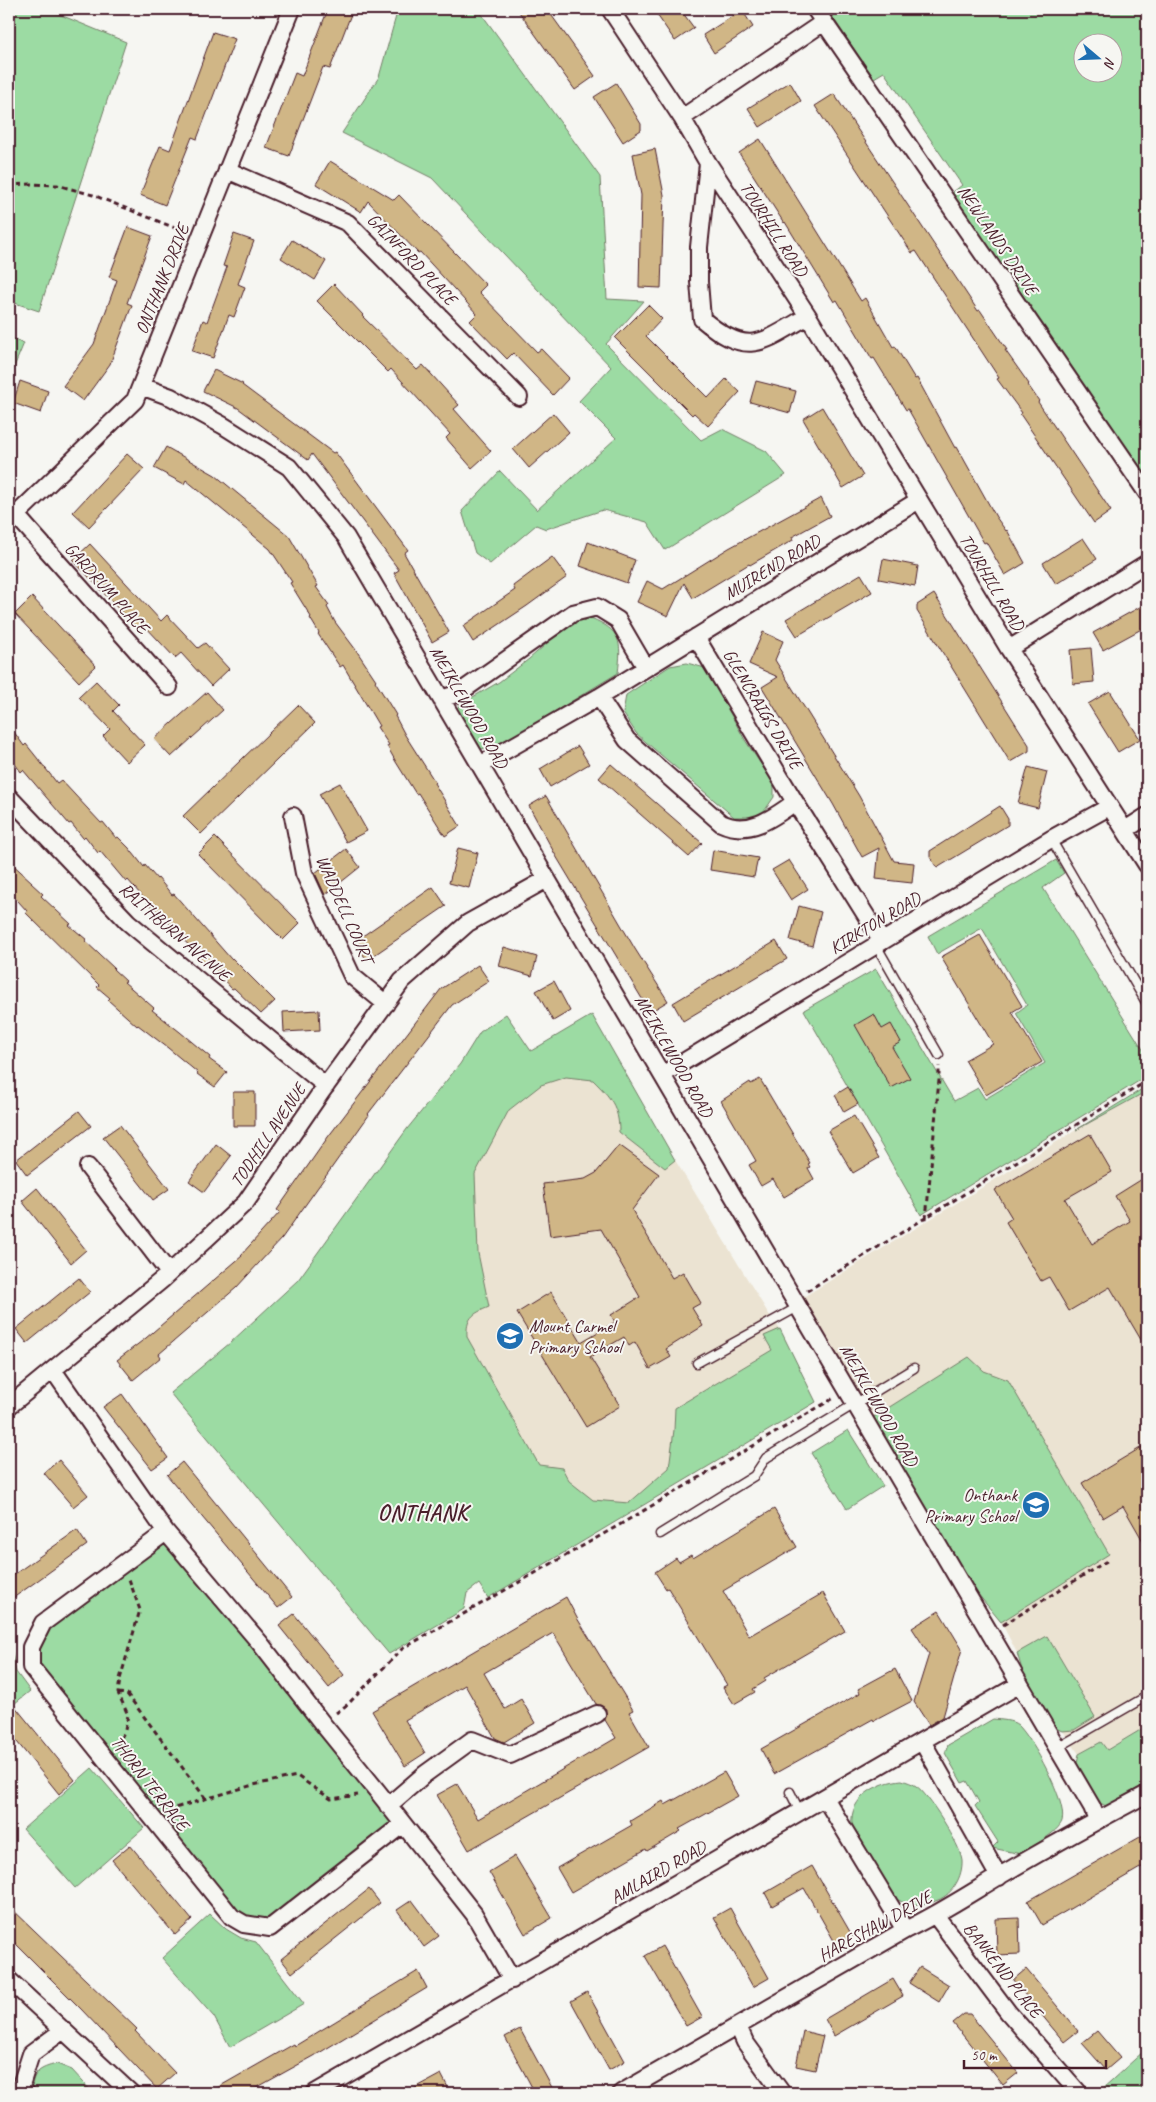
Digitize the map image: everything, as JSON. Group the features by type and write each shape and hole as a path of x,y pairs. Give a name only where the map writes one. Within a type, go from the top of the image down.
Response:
{"street":[{"name":"ONTHANK DRIVE","path":"12,519 135,400 292,9"},
{"name":"TOURHILL ROAD","path":"610,9 808,316 1009,649 1147,865"},
{"path":"682,118 820,15"},
{"name":"NEWLANDS DRIVE","path":"820,15 1147,493"},
{"path":"708,163 699,247 702,319 718,332 733,340 754,344 774,336 808,316"},
{"name":"GAINFORD PLACE","path":"227,170 348,223 519,397"},
{"name":"MEIKLEWOOD ROAD","path":"141,386 171,397 224,426 289,467 346,537 1098,1820"},
{"name":"MUIREND ROAD","path":"480,765 599,697 919,500"},
{"name":"GARDRUM PLACE","path":"12,519 169,687"},
{"path":"1009,649 1147,563"},
{"path":"441,699 460,692 573,613 597,606 618,620 646,668"},
{"name":"GLENCRAIGS DRIVE","path":"696,637 879,943"},
{"path":"599,697 627,740 721,822 734,828 764,823 795,802"},
{"name":"RAITHBURN AVENUE","path":"9,797 128,922 326,1086"},
{"name":"KIRKTON ROAD","path":"662,1075 1052,839 1109,807"},
{"name":"WADDELL COURT","path":"293,816 304,873 352,976 386,1004"},
{"path":"1125,830 1147,816"},
{"name":"TODHILL AVENUE","path":"9,1406 169,1273 246,1202 326,1086 402,981 468,923 547,879"},
{"path":"88,1167 169,1273"},
{"path":"54,1370 166,1532 260,1643 474,1914 512,1980"},
{"name":"THORN TERRACE","path":"166,1532 43,1623 31,1647 31,1667 152,1819 232,1916 244,1924 270,1928 402,1824"},
{"name":"AMLAIRD ROAD","path":"315,2093 1020,1684"},
{"path":"388,1806 425,1774 472,1740 510,1755 597,1714"},
{"path":"922,1741 999,1877"},
{"name":"HARESHAW DRIVE","path":"622,2093 905,1930 936,1916 1098,1820 1147,1794"},
{"path":"825,1798 905,1930"},
{"name":"BANKEND PLACE","path":"936,1916 1008,2012 1079,2093"},
{"path":"9,1980 131,2093"},
{"path":"738,2026 745,2042 782,2093"},
{"path":"26,2093 21,2085 31,2054 62,2031"}],"lane":[{"path":"1052,839 1147,1004"},
{"path":"879,943 938,1055"},
{"path":"696,1363 796,1303"},
{"path":"660,1534 754,1476 766,1458 851,1397 914,1368"},
{"path":"1057,1748 1147,1696"},
{"path":"790,1792 800,1812"}],"path":[{"path":"9,185 57,185 93,195 200,238"},
{"path":"926,1219 939,1080 938,1055"},
{"path":"796,1303 926,1219 1147,1081"},
{"path":"322,1723 348,1704 402,1649 612,1529 851,1397"},
{"path":"990,1633 1110,1559"},
{"path":"106,1760 115,1752 125,1730 128,1715 118,1693 123,1665 140,1610 123,1565"},
{"path":"118,1693 128,1694 206,1799"},
{"path":"152,1819 166,1810 253,1785 297,1776 331,1799 378,1792"}],"shaded area":[{"name":"Mount Carmel Primary School","path":"506,1014 531,1051 592,1015 675,1160 768,1313 780,1329 816,1402 488,1598 479,1584 467,1593 464,1609 389,1654 170,1393 230,1343 298,1280 407,1129 460,1064 480,1032"},
{"name":"Onthank Primary School","path":"1147,1091 1147,1726 1107,1750 1101,1742 1079,1754 1063,1731 1051,1726 1026,1683 1017,1653 1001,1622 977,1593 800,1299 1076,1130"}],"green space":[{"path":"9,9 46,9 126,42 39,311 9,301"},
{"path":"398,9 478,9 600,177 607,299 644,301 606,344 701,440 722,429 766,451 786,475 665,550 647,522 603,510 546,529 536,525 490,564 475,553 462,511 500,471 537,510 616,438 579,401 611,367 432,178 342,133 379,77"},
{"path":"827,9 1147,9 1147,484 952,193 962,185 884,72 874,78"},
{"path":"9,337 24,343 9,379"},
{"path":"591,618 608,628 617,638 620,653 618,673 498,746 481,749 471,742 456,712 459,705 499,682 575,619"},
{"path":"687,663 705,668 745,740 774,784 774,797 765,810 753,817 734,817 636,733 623,713 626,695 670,666"},
{"path":"1056,860 1064,873 1043,888 1147,1056 1147,1076 921,1215 804,1010 876,969 954,1101 978,1088 985,1099 1045,1063 1016,1013 1027,1005 982,928 937,954 928,936"},
{"name":"Mount Carmel Primary School","path":"506,1014 531,1051 592,1015 675,1160 665,1168 619,1132 619,1123 612,1103 593,1080 566,1077 541,1085 509,1110 475,1174 478,1253 489,1307 471,1318 467,1337 539,1465 562,1468 569,1481 593,1500 629,1503 669,1468 675,1408 772,1350 764,1336 780,1329 816,1402 488,1598 479,1584 467,1593 464,1609 389,1654 170,1393 230,1343 298,1280 407,1129 460,1064 480,1032"},
{"path":"1147,1086 1147,1091 1076,1130"},
{"path":"969,1357 984,1371 1008,1380 1109,1554 1001,1622 977,1593 872,1418"},
{"path":"848,1430 883,1486 847,1509 811,1453"},
{"path":"165,1537 396,1825 270,1923 233,1914 36,1666 34,1648 45,1628"},
{"path":"1047,1636 1095,1717 1074,1730 1062,1731 1051,1726 1026,1683 1017,1653"},
{"path":"9,1640 16,1672 30,1691 9,1708"},
{"path":"993,1719 1013,1722 1024,1732 1048,1771 1060,1800 1062,1821 1060,1826 1021,1854 992,1848 998,1842 975,1806 979,1802 967,1781 962,1783 945,1753 948,1745"},
{"path":"1147,1726 1147,1783 1106,1806 1096,1801 1076,1766 1079,1754 1101,1742 1107,1750"},
{"path":"92,1768 144,1828 75,1888 23,1829"},
{"path":"902,1780 916,1786 936,1809 950,1832 962,1860 959,1878 952,1889 938,1900 926,1903 902,1902 891,1895 858,1840 852,1825 852,1815 860,1799 875,1788 893,1781"},
{"path":"210,1914 226,1929 241,1938 256,1942 304,2004 230,2047 214,2017 162,1958"},
{"path":"1145,2050 1147,2053 1147,2093 1106,2093 1102,2089"},
{"path":"57,2064 72,2070 93,2093 32,2093 33,2081 37,2073 45,2067"}],"building":[{"path":"328,9 353,9 330,69 323,67 289,156 266,148 295,73 302,76"},
{"path":"517,9 547,9 595,76 575,90"},
{"path":"653,9 680,9 694,28 675,41"},
{"path":"742,10 753,27 714,53 703,35"},
{"path":"213,32 235,39 197,139 192,137 165,205 140,195 160,146 170,150"},
{"path":"790,82 801,101 760,127 748,108"},
{"path":"616,83 641,124 641,130 623,142 594,97"},
{"path":"834,94 978,311 980,310 1007,350 1005,350 1029,384 1038,402 1111,511 1094,523 1020,414 1022,413 997,379 999,378 916,251 912,253 815,106"},
{"path":"760,139 861,301 865,298 893,347 895,346 915,379 917,378 955,448 957,447 996,517 1007,530 1025,563 1005,575 986,542 984,543 908,409 906,410 874,358 872,359 837,300 834,302 785,222 739,153"},
{"path":"655,149 664,195 661,288 639,287 641,195 633,154"},
{"path":"330,161 394,200 399,195 486,285 479,292 537,352 541,349 569,378 553,395 513,353 507,359 470,321 477,314 420,252 418,253 368,201 361,212 316,184"},
{"path":"128,227 152,236 127,303 132,305 110,364 83,401 63,386 94,344 117,280 109,277"},
{"path":"234,234 254,241 238,284 245,287 234,317 229,315 213,358 192,351 203,320 207,322 227,267 223,266"},
{"path":"292,240 326,261 315,280 281,258"},
{"path":"334,284 362,316 417,370 423,365 459,405 454,409 491,451 472,468 446,438 450,434 391,369 388,372 317,301"},
{"path":"648,305 662,319 646,336 708,398 726,379 740,392 708,426 694,413 692,415 615,338"},
{"path":"214,370 243,384 333,453 335,452 408,550 404,553 449,632 432,642 394,573 399,570 312,454 308,460 238,408 203,391"},
{"path":"20,381 48,391 41,413 13,403"},
{"path":"756,381 796,391 790,413 750,402"},
{"path":"822,407 863,476 843,488 803,419"},
{"path":"553,413 569,432 529,468 513,449"},
{"path":"166,447 215,475 289,536 318,586 316,587 329,605 327,607 335,622 376,680 405,735 460,826 445,836 418,793 416,794 396,762 387,746 389,745 377,727 379,726 343,665 340,667 318,634 311,617 290,583 292,582 270,549 186,480 184,484 154,468"},
{"path":"127,454 144,469 89,527 73,512"},
{"path":"821,498 830,516 792,537 793,540 693,598 684,583 668,616 637,602 647,581 663,589 729,548"},
{"path":"1083,538 1097,559 1056,584 1043,563"},
{"path":"588,542 635,560 627,583 580,566"},
{"path":"90,544 161,621 167,615 198,648 205,643 229,669 211,686 181,653 175,658 144,625 138,630 73,560"},
{"path":"552,557 567,577 473,642 463,626 515,590 513,586"},
{"path":"883,559 918,566 915,586 879,579"},
{"path":"861,574 872,592 797,636 786,619"},
{"path":"934,594 1029,745 1029,751 1010,762 917,611 917,605"},
{"path":"32,597 96,666 79,682 15,614"},
{"path":"1147,603 1147,626 1103,650 1093,633"},
{"path":"763,632 783,641 775,660 859,796 894,861 914,863 912,883 876,879 879,848 862,857 833,804 762,687 778,677 749,664"},
{"path":"1091,648 1094,682 1073,684 1070,650"},
{"path":"96,681 119,705 113,711 145,745 127,762 103,736 110,729 79,697"},
{"path":"1110,691 1140,739 1118,752 1088,704"},
{"path":"207,692 223,710 171,757 154,739"},
{"path":"298,705 315,723 201,834 183,816"},
{"path":"9,725 24,746 26,744 57,783 61,780 101,823 103,822 116,838 118,837 129,848 144,867 145,865 172,895 174,894 231,959 275,1001 261,1014 234,988 232,989 216,972 214,974 128,880 126,882 100,851 98,853 85,836 83,838 71,823 69,824 23,770 21,772 9,756"},
{"path":"578,746 589,764 550,787 540,769"},
{"path":"611,764 702,843 689,857 599,778"},
{"path":"1028,767 1047,772 1038,808 1018,803"},
{"path":"340,783 367,831 346,842 319,794"},
{"path":"546,796 635,949 668,1001 650,1012 556,856 529,806"},
{"path":"1000,806 1008,819 1008,825 937,868 930,857 930,851"},
{"path":"215,837 300,923 283,940 198,854"},
{"path":"458,848 478,853 469,888 449,883"},
{"path":"346,849 360,867 325,895 315,873"},
{"path":"713,850 758,858 754,877 710,870"},
{"path":"789,860 808,889 791,900 772,870"},
{"path":"9,861 32,882 43,894 41,896 71,924 69,925 87,940 85,941 114,968 126,981 124,982 154,1008 152,1010 227,1072 215,1087 168,1048 137,1026 108,1000 110,998 97,987 99,985 26,913 27,911 9,891"},
{"path":"433,887 446,906 367,960 354,942"},
{"path":"799,906 821,912 812,946 790,940"},
{"path":"980,935 1022,1006 1012,1012 1042,1062 986,1095 965,1060 993,1044 941,957"},
{"path":"776,941 787,959 683,1021 673,1003"},
{"path":"504,947 537,957 532,976 499,966"},
{"path":"478,965 489,981 452,1005 368,1114 282,1238 236,1288 159,1354 161,1357 133,1380 117,1360 146,1338 242,1256 280,1212 277,1210 328,1137 441,989"},
{"path":"554,981 570,1011 553,1021 536,991"},
{"path":"319,1010 320,1030 284,1032 283,1012"},
{"path":"874,1014 882,1029 891,1024 901,1042 892,1047 910,1078 891,1088 855,1025"},
{"path":"760,1079 810,1163 808,1168 814,1179 784,1197 773,1179 761,1186 749,1165 756,1161 721,1101 750,1082 751,1084"},
{"path":"848,1087 858,1104 844,1112 835,1095"},
{"path":"233,1092 255,1092 255,1126 233,1126"},
{"path":"79,1111 91,1126 27,1175 16,1160"},
{"path":"854,1116 879,1158 853,1173 828,1131"},
{"path":"120,1125 169,1189 153,1200 103,1137"},
{"path":"1090,1134 1112,1172 1065,1199 1092,1244 1130,1221 1115,1196 1147,1176 1147,1350 1110,1287 1069,1311 1049,1277 1041,1281 1006,1222 1012,1218 995,1190"},
{"path":"216,1144 231,1156 204,1192 189,1181"},
{"path":"619,1145 659,1174 632,1210 672,1278 683,1272 701,1303 692,1308 703,1326 666,1349 671,1357 650,1369 635,1342 629,1346 624,1337 590,1357 620,1406 586,1427 517,1313 551,1292 581,1342 615,1322 611,1315 640,1297 601,1229 550,1236 543,1184 585,1179 596,1173"},
{"path":"37,1188 86,1250 71,1263 22,1201"},
{"path":"79,1278 90,1292 27,1343 16,1329"},
{"path":"122,1394 168,1458 152,1469 103,1407"},
{"path":"1147,1444 1147,1548 1123,1506 1103,1518 1082,1483"},
{"path":"59,1460 88,1495 73,1507 44,1473"},
{"path":"182,1462 292,1597 278,1608 167,1475"},
{"path":"774,1509 797,1547 723,1591 749,1636 823,1593 845,1631 764,1678 766,1681 753,1689 755,1692 734,1704 723,1687 727,1685 668,1588 666,1589 655,1572 676,1558 679,1562 691,1555 693,1558"},
{"path":"77,1530 87,1545 9,1601 9,1578"},
{"path":"566,1597 633,1710 629,1712 649,1747 469,1850 437,1795 457,1784 478,1819 616,1738 605,1720 606,1709 596,1704 553,1633 484,1673 505,1709 521,1699 535,1723 504,1742 495,1738 465,1685 405,1720 425,1753 405,1766 372,1711"},
{"path":"939,1611 962,1649 943,1717 929,1725 914,1702 929,1654 912,1628"},
{"path":"294,1614 344,1675 329,1688 279,1626"},
{"path":"895,1669 912,1701 874,1721 873,1719 774,1774 761,1749 860,1693 858,1689"},
{"path":"9,1699 75,1780 59,1794 9,1732"},
{"path":"724,1772 738,1796 679,1829 681,1831 647,1851 646,1849 571,1892 557,1868 632,1825 630,1821 663,1801 665,1805"},
{"path":"1147,1833 1147,1864 1042,1925 1028,1901"},
{"path":"130,1845 192,1920 175,1935 112,1860"},
{"path":"515,1856 552,1918 525,1934 489,1872"},
{"path":"812,1866 853,1937 837,1946 804,1888 772,1906 765,1893"},
{"path":"369,1889 380,1903 292,1973 281,1959"},
{"path":"412,1900 439,1936 424,1947 397,1910"},
{"path":"9,1906 137,2029 135,2031 175,2073 157,2089 9,1937"},
{"path":"730,1908 769,1978 753,1987 714,1917"},
{"path":"1019,1918 1020,1954 997,1955 996,1919"},
{"path":"662,1946 702,2017 686,2026 645,1956"},
{"path":"920,1967 949,1985 939,2002 909,1983"},
{"path":"1026,1969 1078,2031 1064,2042 1013,1980"},
{"path":"418,1971 427,1988 314,2056 247,2093 208,2093 294,2044 295,2046"},
{"path":"893,1979 903,1996 834,2036 825,2019"},
{"path":"587,1992 625,2061 609,2070 571,2001"},
{"path":"964,2014 970,2014 1018,2073 1003,2085 953,2023"},
{"path":"520,2029 555,2093 535,2093 505,2037"},
{"path":"803,2031 823,2036 815,2070 796,2066"},
{"path":"1097,2031 1120,2058 1106,2070 1082,2043"},
{"path":"441,2074 451,2093 406,2093"}],"place":[{"name":"Mount Carmel Primary School","path":"510,1336"},
{"name":"Onthank Primary School","path":"1036,1505"}],"district":[{"name":"ONTHANK","path":"423,1512"}]}
